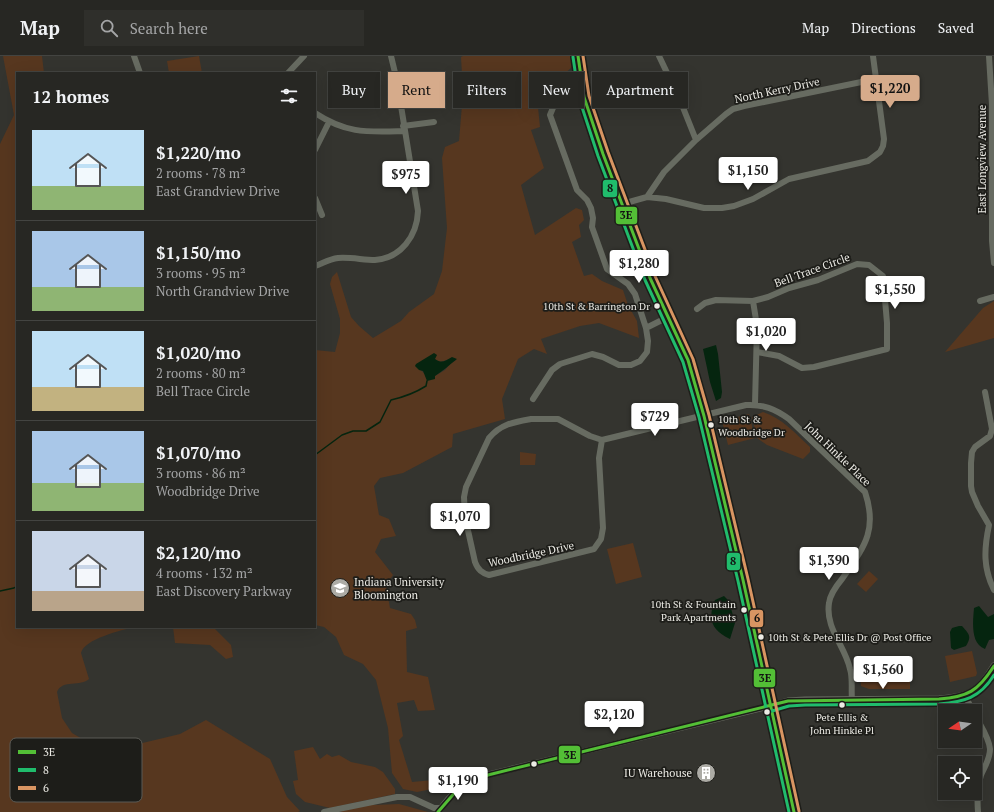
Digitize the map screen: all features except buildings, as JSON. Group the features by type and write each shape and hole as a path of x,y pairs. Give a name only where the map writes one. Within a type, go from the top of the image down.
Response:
{"main road":[{"path":"578,56 584,97 603,154 642,259 688,360 704,416 743,580 794,812"}],"street":[{"path":"134,56 140,72"},
{"path":"289,72 304,56"},
{"path":"391,56 395,72"},
{"path":"659,56 680,100 696,140"},
{"path":"622,204 647,197 666,199 704,208 728,207 752,199 789,179 862,163 872,158 883,146 884,139 873,56"},
{"name":"East Longview Avenue","path":"989,56 993,106 992,241 994,263"},
{"name":"North Kerry Drive","path":"647,197 669,166 696,140 726,114 737,107 876,79"},
{"path":"316,266 326,261 339,258 368,260 383,258 399,251 410,240 416,224 418,211 401,108"},
{"path":"532,399 552,370 560,364 592,354 603,357 620,365 631,365 640,361 647,352 648,341 646,328 635,294 628,284 607,269 592,227 593,218 591,208 587,200 578,190 552,122 550,115 553,108"},
{"path":"316,114 329,122 357,131 404,129 434,122"},
{"path":"316,148 329,122"},
{"path":"316,200 322,215"},
{"name":"Bell Trace Circle","path":"753,301 768,297 789,288 818,280 858,264 869,265 883,276 887,323 887,349 814,367 802,368 779,356 757,352"},
{"path":"980,301 994,297"},
{"path":"697,308 705,303 716,300 753,301 757,326 756,404"},
{"path":"646,328 668,317"},
{"path":"984,392 992,429 990,436 975,447 972,452 971,486 978,506 989,525 985,548 985,565 994,590"},
{"name":"John Hinkle Place","path":"704,416 746,405 756,404 775,410 789,419 865,492 868,502 870,524 868,536 860,553 836,587 829,601 828,616 851,670 852,700"},
{"path":"602,440 704,416"},
{"name":"Woodbridge Drive","path":"531,419 558,419 590,436 602,440 599,458 602,534 601,539 594,549 489,575 482,573 475,562 465,517 464,497 466,487 489,438 495,431 516,421 531,419"},
{"path":"324,812 396,797 410,797 440,811 454,791 464,784 482,776 794,701 956,698 971,693 984,682 994,666"},
{"path":"965,696 969,704"},
{"path":"978,812 977,795 989,757 990,748 982,728"}],"shaded area":[{"path":"3,56 42,56 44,72 16,72 16,628 131,628 104,636 89,643 81,653 89,679 81,683 67,684 59,688 57,692 62,718 72,733 81,738 10,738 10,802 142,802 142,743 180,734 206,720 270,759 287,797 300,811 298,812 0,812 0,144 14,115"},
{"path":"199,56 202,72 169,72 167,61"},
{"path":"572,56 573,66 567,72 529,72 529,108 538,108 540,127 531,130 544,168 521,185 535,235 576,208 582,210 584,220 579,225 581,237 572,242 584,276 592,274 602,281 623,290 628,305 637,321 639,338 599,323 580,326 541,339 547,354 534,349 518,359 502,399 505,419 453,434 452,447 403,473 380,478 374,486 379,515 389,519 396,536 381,539 375,552 393,575 386,585 390,608 411,614 415,620 417,628 406,631 407,672 428,677 435,710 418,711 414,700 397,703 403,736 399,740 412,782 444,779 447,786 417,792 403,789 392,773 388,728 376,680 363,664 344,655 336,637 324,627 316,625 316,350 335,352 340,333 340,319 330,284 332,277 337,272 351,317 373,338 401,321 409,312 434,294 442,271 447,228 442,158 445,147 459,141 462,108 521,108 521,72 462,72 461,57","holes":["435,359 440,362 456,360 445,370 435,376 425,374 416,366"]},
{"path":"994,301 994,338 945,352 983,308"},
{"path":"716,345 722,392 721,398 716,401 710,382 703,349"},
{"path":"434,353 437,355 435,359 442,362 452,357 457,359 435,376 435,379 427,381 423,371 419,370 415,366"},
{"path":"763,412 783,422 810,447 810,452 803,459 767,445 757,438 752,417"},
{"path":"749,414 755,438 728,445 722,421"},
{"path":"520,452 536,454 535,465 520,465"},
{"path":"633,543 642,577 616,584 607,549"},
{"path":"869,571 878,579 866,592 857,584"},
{"path":"724,596 729,601 735,623 730,639 715,628 711,619 711,613 715,600"},
{"path":"979,606 988,617 994,614 994,639 989,640 985,649 977,642 974,632 974,608"},
{"path":"962,626 969,635 969,640 966,646 954,650 951,648 950,632 952,628"},
{"path":"173,628 214,628 231,645 233,657 226,659 210,645 175,643"},
{"path":"972,651 977,673 976,676 950,682 945,656"},
{"path":"868,664 910,665 910,689 869,689 861,686 860,673"},
{"path":"313,747 320,759 327,754 332,757 339,755 351,762 375,767 383,772 395,789 395,794 330,808 305,802 296,794 293,781 298,780 294,751"},
{"path":"369,804 399,804 428,812 339,812"}],"waterway":[{"path":"316,454 342,435 353,431 366,431 380,422 391,400 418,391 426,386 427,381"},
{"path":"0,591 16,587"}],"transit line":[{"name":"3E","path":"578,56 584,97 603,154 650,278 688,360 704,416 743,580 794,812"},
{"name":"6","path":"583,56 589,96 608,152 655,276 693,359 709,415 748,579 799,811"},
{"name":"8","path":"573,57 579,98 598,156 645,280 683,362 699,417 738,581 789,812"},
{"name":"3E","path":"438,812 457,790 471,781 488,775 788,701 939,699 958,697 977,687 994,666"},
{"name":"8","path":"772,711 789,706 805,705 939,704 956,702 977,694 989,683 994,675"}],"place":[{"name":"10th St & Barrington Dr","path":"657,306"},
{"name":"10th St & Woodbridge Dr","path":"711,425"},
{"name":"Indiana University Bloomington","path":"340,588"},
{"name":"10th St & Fountain Park Apartments","path":"744,610"},
{"name":"10th St & Pete Ellis Dr @ Post Office","path":"761,637"},
{"name":"Pete Ellis & John Hinkle Pl","path":"842,705"},
{"name":"IU Warehouse","path":"706,773"}]}
